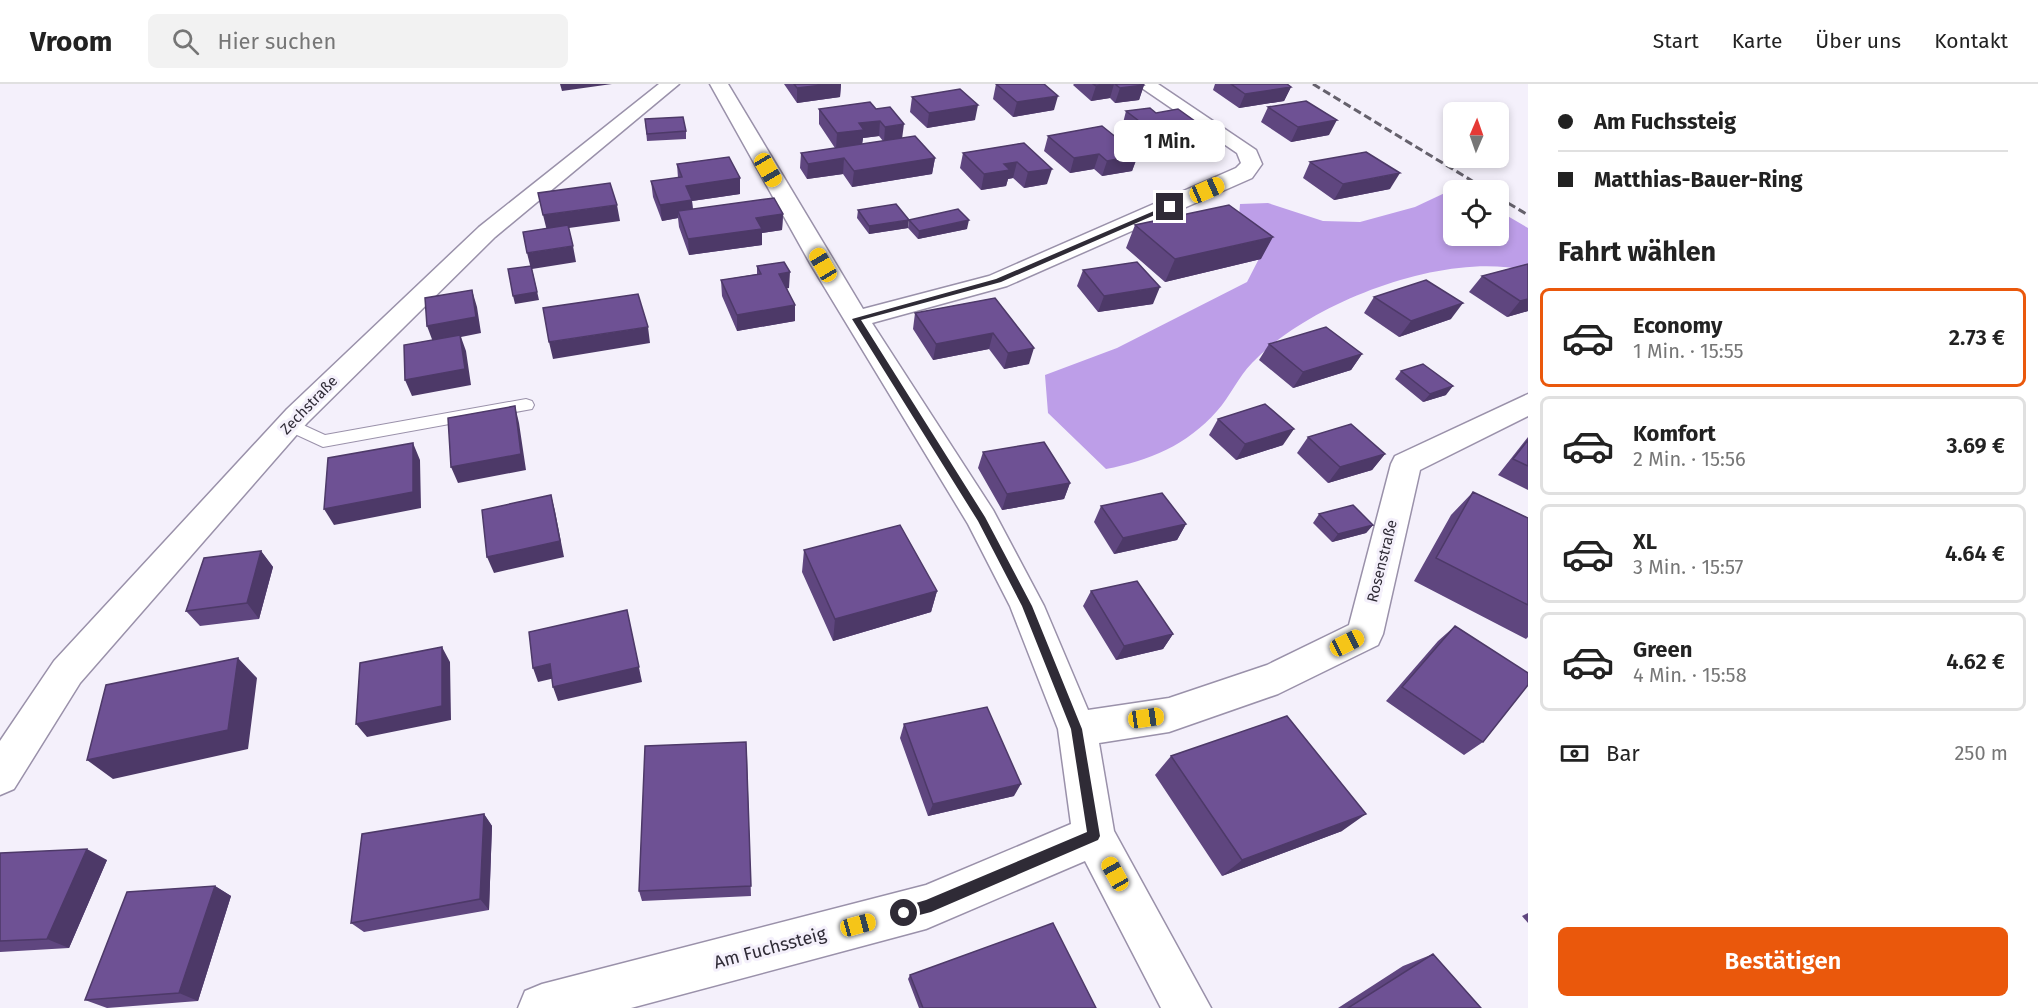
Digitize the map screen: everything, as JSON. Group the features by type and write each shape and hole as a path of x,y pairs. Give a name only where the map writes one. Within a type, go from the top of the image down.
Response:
{"street":[{"name":"Zechstraße","path":"0,776 67,672 290,425 487,232 670,84"},
{"path":"856,319 998,281 1244,173 1252,164 1246,150 1145,84"},
{"path":"722,85 856,319 982,519 1027,606 1077,729 1094,836 1187,1008"},
{"name":"Rosenstraße","path":"1077,729 1169,715 1278,678 1365,634 1406,464 1528,404"},
{"name":"Am Fuchssteig","path":"542,1008 926,907 1094,836"}],"lane":[{"path":"290,425 323,441 526,405"}],"shaded area":[{"path":"1443,194 1443,246 1509,246 1509,217 1528,228 1528,271 1495,266 1458,268 1419,275 1342,302 1308,320 1277,341 1252,363 1222,405 1193,433 1166,450 1122,466 1106,469 1048,413 1045,375 1117,348 1247,282 1266,245 1239,217 1240,204 1268,203 1323,221 1360,222 1415,207"}],"building":[{"path":"794,84 831,84 797,88"},
{"path":"996,84 1044,84 1058,96 1017,102"},
{"path":"1115,84 1143,84 1144,85 1120,88"},
{"path":"1231,84 1287,84 1291,87 1245,94"},
{"path":"960,89 978,105 929,113 912,97"},
{"path":"1306,101 1337,120 1298,127 1268,107"},
{"path":"870,102 876,109 890,107 904,124 885,127 880,121 859,123 864,130 837,133 819,109"},
{"path":"1150,108 1156,113 1178,109 1206,129 1160,137 1126,111"},
{"path":"683,117 686,131 647,134 645,119"},
{"path":"1102,126 1138,155 1107,161 1099,154 1074,158 1048,136"},
{"path":"915,136 935,158 854,171 844,158 808,164 801,153"},
{"path":"1024,143 1052,169 1028,172 1017,162 1004,164 1010,170 984,174 963,153"},
{"path":"1366,152 1400,173 1343,184 1310,162"},
{"path":"729,157 740,178 686,186 692,200 660,205 651,181 682,177 677,164"},
{"path":"610,183 617,205 543,215 538,193"},
{"path":"774,198 783,214 756,218 762,229 688,239 678,211"},
{"path":"896,204 909,220 869,226 858,210"},
{"path":"1229,205 1273,237 1175,259 1135,225"},
{"path":"958,209 969,220 919,231 909,220"},
{"path":"568,225 573,246 527,253 523,232"},
{"path":"784,262 790,272 779,274 795,305 737,315 721,280 761,274 757,266"},
{"path":"1137,262 1160,287 1104,296 1083,270"},
{"path":"1528,264 1528,299 1520,301 1482,276"},
{"path":"531,266 537,292 513,296 508,269"},
{"path":"1426,280 1463,303 1411,321 1374,297"},
{"path":"472,290 476,317 427,326 425,298"},
{"path":"638,294 648,327 549,342 543,308"},
{"path":"995,298 1034,348 1008,353 993,333 936,344 915,313"},
{"path":"1326,327 1362,354 1303,372 1269,344"},
{"path":"460,335 465,369 405,380 404,345"},
{"path":"1423,364 1453,386 1430,394 1401,371"},
{"path":"1265,404 1294,429 1245,444 1218,419"},
{"path":"515,406 521,454 451,467 448,418"},
{"path":"1351,424 1385,454 1340,467 1308,437"},
{"path":"1528,440 1528,466 1513,459"},
{"path":"1044,442 1070,483 1007,494 983,452"},
{"path":"413,443 413,492 324,509 328,458"},
{"path":"1473,492 1528,518 1528,605 1436,558"},
{"path":"1162,493 1186,524 1123,538 1101,506"},
{"path":"551,495 560,541 487,557 482,510"},
{"path":"1353,505 1373,525 1338,534 1319,514"},
{"path":"900,525 937,591 835,619 804,550"},
{"path":"261,551 247,603 186,611 204,558"},
{"path":"1137,581 1173,634 1124,646 1091,591"},
{"path":"627,610 639,667 553,687 550,664 533,668 529,632"},
{"path":"1455,626 1528,673 1528,685 1483,742 1402,687"},
{"path":"442,647 442,706 356,724 360,663"},
{"path":"238,658 228,730 87,760 106,685"},
{"path":"987,707 1021,784 933,804 904,724"},
{"path":"1287,716 1366,814 1242,860 1171,756"},
{"path":"746,742 751,886 639,891 645,746"},
{"path":"484,814 480,899 351,923 362,834"},
{"path":"87,849 47,939 0,941 0,853"},
{"path":"215,886 179,993 85,1000 127,892"},
{"path":"1053,923 1096,1008 923,1008 910,975"},
{"path":"1433,954 1481,1008 1348,1008"}],"railway":[{"path":"1313,84 1471,180"},
{"path":"1509,204 1528,215"}],"route":[{"path":"904,913 926,907 1094,836 1077,729 1027,606 982,519 856,319 998,281 1170,207"}]}
